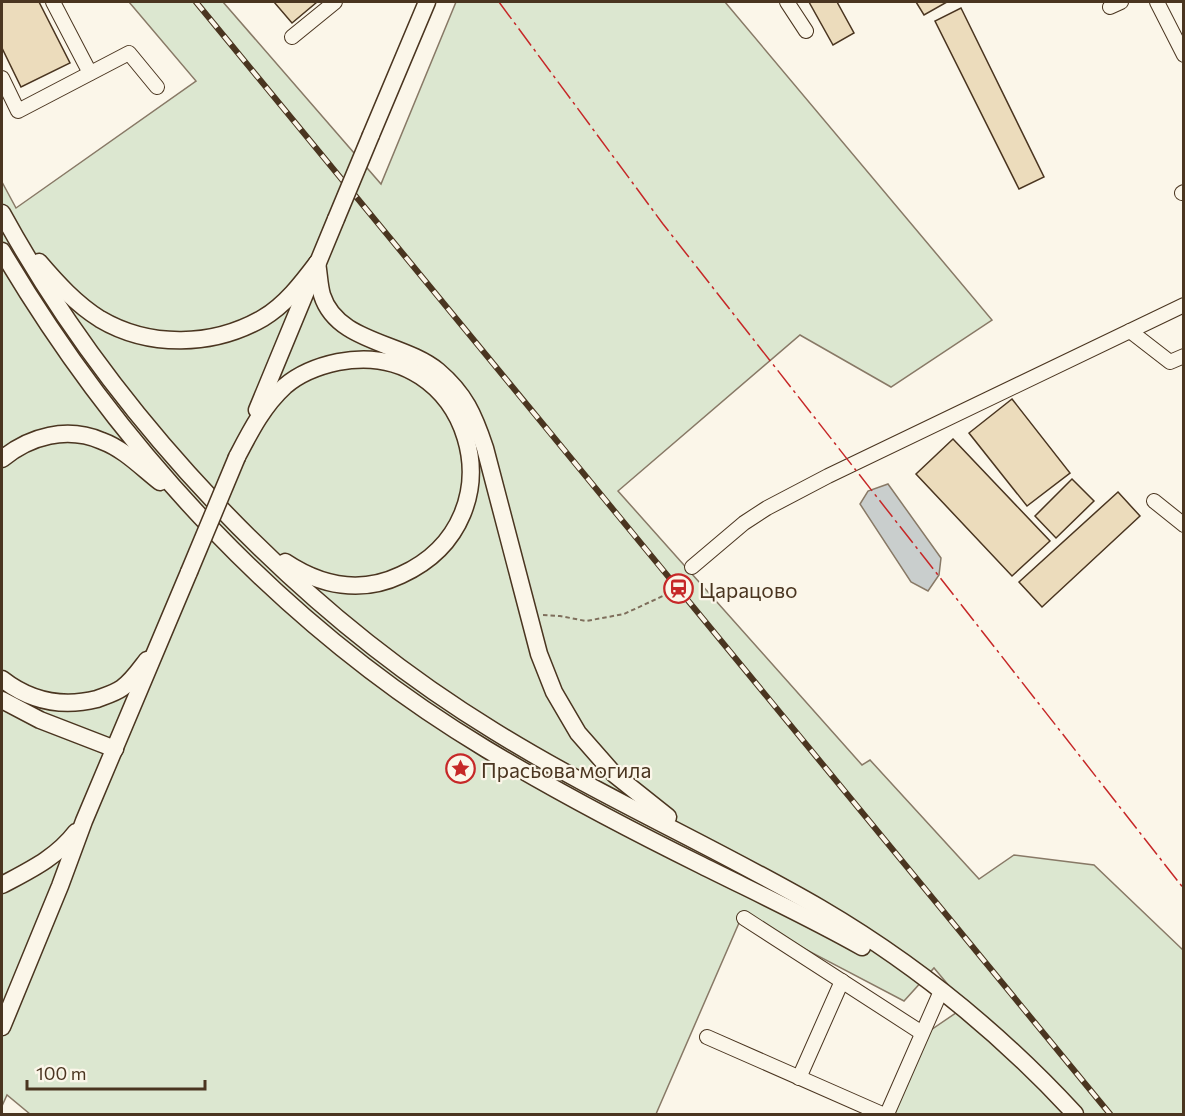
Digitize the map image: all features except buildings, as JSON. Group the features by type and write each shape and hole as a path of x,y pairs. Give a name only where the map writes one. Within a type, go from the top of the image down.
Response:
{"main road":[{"path":"2,1027 84,822 427,2"},
{"path":"5,220 75,300 100,319 155,339 188,341 216,337 241,329 264,318 284,302 317,263"},
{"path":"5,220 47,289 136,412 247,536 358,635 428,688 494,731 558,768 822,909 874,942 941,991 995,1037 1075,1114"},
{"path":"2,251 76,367 120,425 234,552 346,651 417,704 484,748 613,820 812,919 941,991"},
{"path":"317,263 322,294 328,308 341,322 356,332 416,357 436,370 456,388 474,415 485,448 539,654 554,692 578,733 614,774 708,847"},
{"path":"237,458 270,401 286,385 317,368 352,359 376,360 399,366 418,375 436,389 451,407 463,427 469,447 471,468 469,492 463,514 452,536 435,555 415,569 392,579 366,584 343,585 321,581 298,570 247,536"},
{"path":"2,459 33,439 60,433 81,435 102,441 121,451 193,508"},
{"path":"2,679 17,691 38,700 59,704 83,702 103,697 122,688 157,648"},
{"path":"2,700 40,720 115,749"},
{"path":"2,885 47,861 64,847 84,822"}],"street":[{"path":"53,2 90,73"},
{"path":"292,37 335,2"},
{"path":"787,2 806,31"},
{"path":"1157,2 1184,55"},
{"path":"2,78 18,111 129,53 157,87"},
{"path":"692,567 744,523 767,508 828,476 1184,305"},
{"path":"1130,331 1170,362 1184,356"},
{"path":"1154,501 1184,525"},
{"path":"744,918 922,1033"},
{"path":"800,1078 842,981"},
{"path":"887,1114 941,991"},
{"path":"707,1037 882,1114"}],"path":[{"path":"529,614 586,621 624,614 678,589 692,567"}],"green space":[{"path":"129,2 223,2 381,184 456,2 725,2 992,320 891,387 800,335 618,491 862,765 870,760 979,879 1014,855 1094,865 1183,950 1183,1114 892,1114 928,1032 966,1006 934,968 904,1001 742,916 656,1114 30,1114 7,1095 2,1106 2,182 16,208 196,81"}],"shaded area":[{"path":"888,484 941,558 939,575 928,591 911,582 860,504 868,491"}],"railway":[{"path":"196,2 1110,1114"}],"power":[{"path":"499,2 663,224 1184,889"}],"place":[{"name":"Царацово","path":"678,589"},
{"name":"Прасьова могила","path":"460,769"}]}
